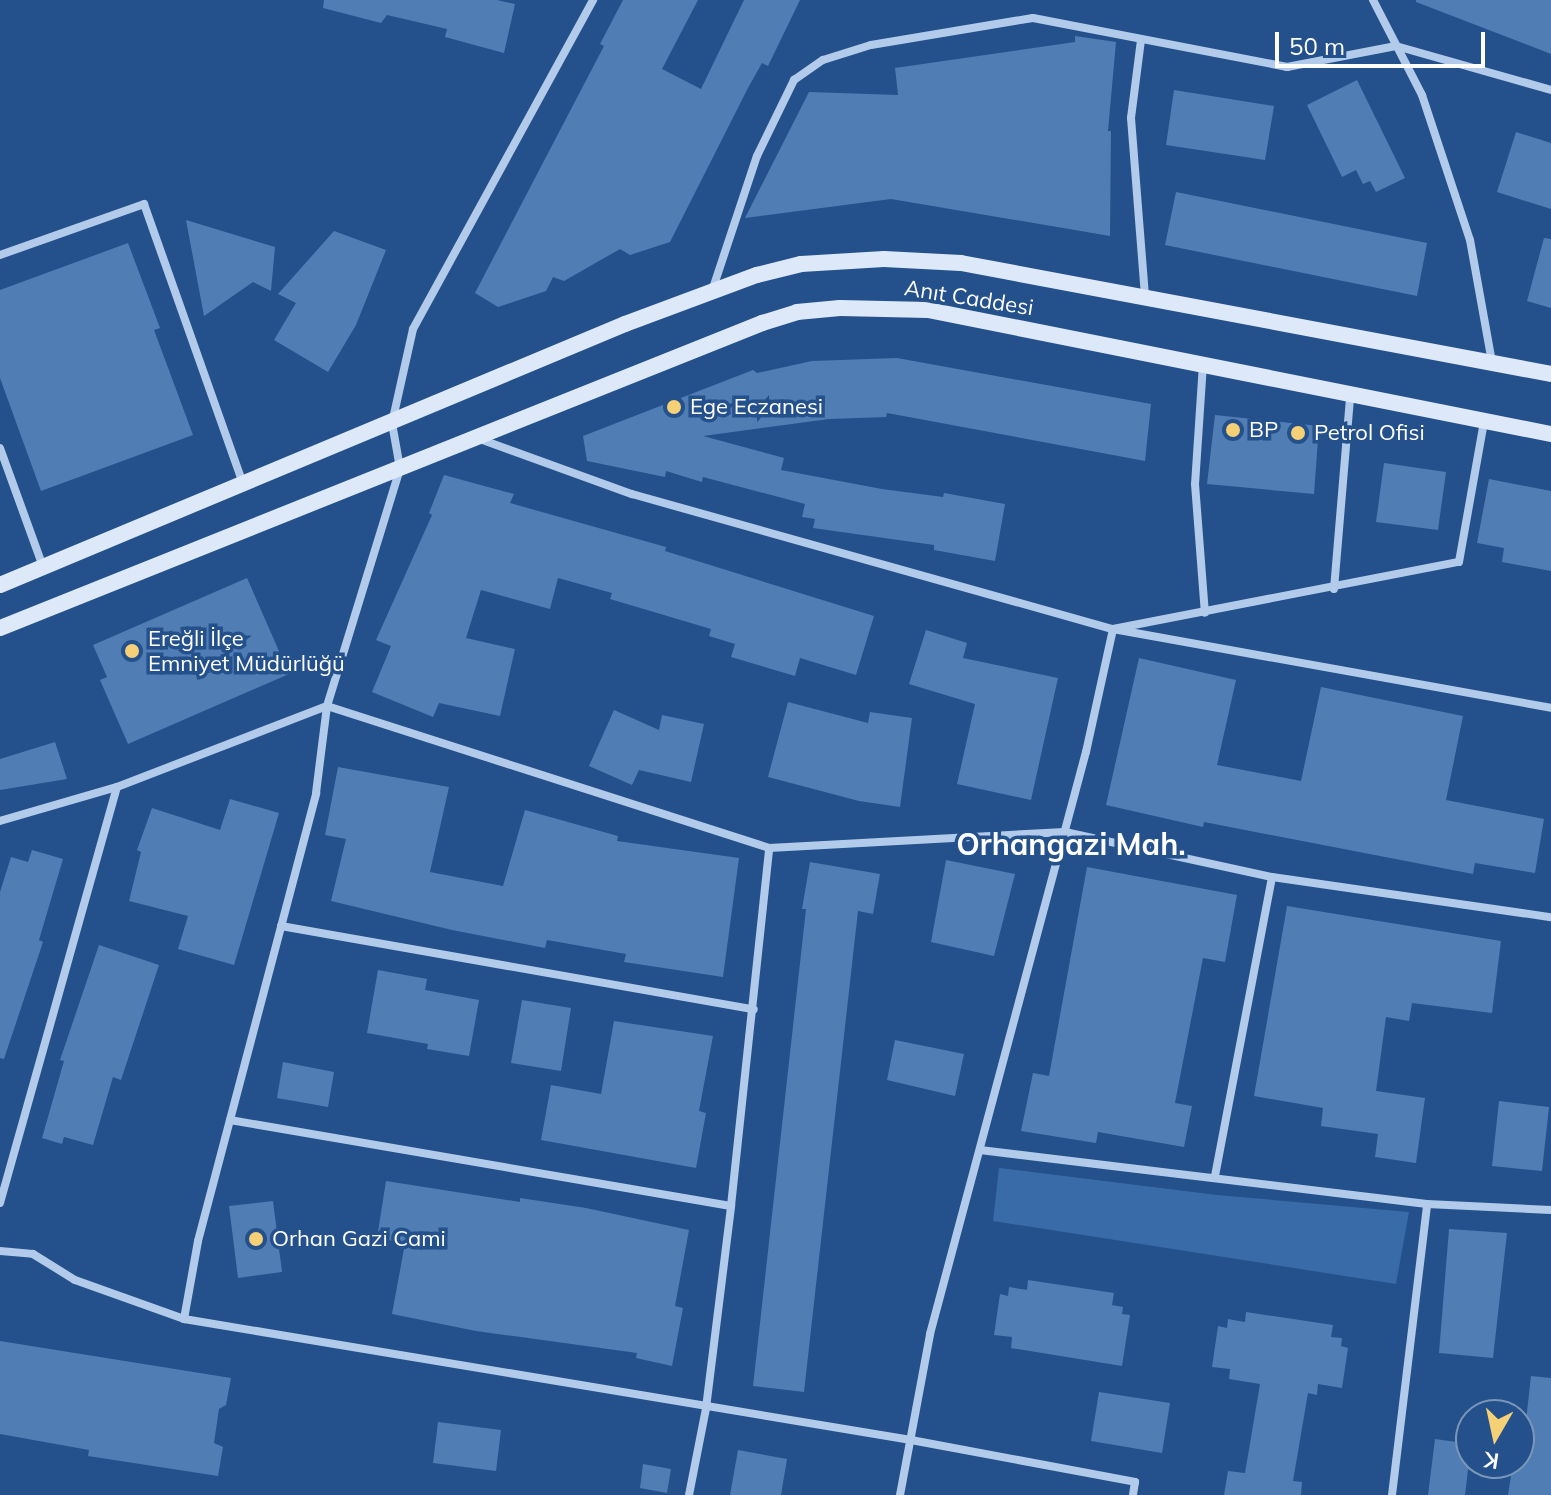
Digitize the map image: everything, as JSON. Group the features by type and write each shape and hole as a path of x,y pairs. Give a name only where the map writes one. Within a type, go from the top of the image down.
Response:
{"main road":[{"path":"0,585 625,324 757,275 801,264 908,259 976,265 1551,374"},
{"name":"Anıt Caddesi","path":"0,628 474,437 797,312 840,308 928,310 1203,364 1350,397 1551,434"}],"street":[{"path":"184,1319 198,1241 316,793 327,706 400,468 392,423 413,329 593,0"},
{"path":"1373,0 1422,95 1470,240 1492,362"},
{"path":"712,291 757,156 794,80 823,60 871,45 1033,18 1287,67 1396,46 1551,90"},
{"path":"1141,40 1131,118 1145,297"},
{"path":"0,255 144,204 243,484"},
{"path":"1203,364 1195,484 1205,613"},
{"path":"1334,589 1350,397"},
{"path":"1113,629 1334,589 1459,562 1484,422"},
{"path":"474,437 632,494 1113,629 1551,708"},
{"path":"0,448 43,567"},
{"path":"900,1495 930,1334 1065,832 1113,629"},
{"path":"0,821 117,787 327,706 769,848 1065,832 1272,877 1551,917"},
{"path":"0,1203 117,787"},
{"path":"689,1495 706,1408 731,1206 769,848"},
{"path":"1215,1176 1272,877"},
{"path":"281,926 754,1009"},
{"path":"230,1120 731,1206"},
{"path":"980,1150 1427,1204 1551,1210"},
{"path":"1392,1495 1427,1204"},
{"path":"0,1251 33,1254 75,1280 184,1319 911,1440 1135,1482 1133,1495"}],"shaded area":[{"path":"999,1168 1217,1195 1409,1212 1396,1284 993,1221"}],"building":[{"path":"324,0 497,0 515,4 504,53 445,37 447,29 387,15 381,23 323,8"},
{"path":"623,0 698,0 662,69 701,89 744,0 800,0 768,66 762,63 748,88 670,242 630,255 620,249 564,281 553,277 546,291 498,307 475,293 604,46 600,44"},
{"path":"1551,0 1551,54 1416,2"},
{"path":"1075,36 1116,42 1108,131 1111,131 1110,236 891,199 745,218 809,92 898,95 895,68 1075,42"},
{"path":"1357,80 1405,178 1376,192 1370,181 1363,184 1356,170 1342,177 1307,105"},
{"path":"1174,90 1274,106 1265,160 1166,145"},
{"path":"1516,132 1551,143 1551,209 1497,192"},
{"path":"1176,192 1427,243 1417,296 1165,245"},
{"path":"186,220 275,247 271,291 253,282 204,316"},
{"path":"334,231 386,250 356,325 328,372 274,340 296,303 278,294"},
{"path":"1544,238 1551,239 1551,308 1527,301"},
{"path":"128,243 160,328 154,330 193,435 41,491 0,378 0,290"},
{"path":"897,358 1151,404 1145,461 887,413 886,417 829,419 703,436 784,458 781,470 882,489 943,497 944,493 1005,504 995,561 934,550 934,545 813,528 815,519 802,517 805,504 703,477 702,482 666,471 665,477 587,461 583,436 753,370 757,373 812,361"},
{"path":"1215,415 1319,426 1314,494 1207,484"},
{"path":"1384,463 1446,472 1438,530 1376,522"},
{"path":"444,475 514,494 510,503 666,547 665,551 874,616 856,675 800,658 795,676 731,657 735,644 709,636 711,629 610,599 612,593 558,578 550,609 481,590 466,638 515,649 500,716 439,703 433,717 372,692 391,646 376,640 432,515 429,513"},
{"path":"1489,479 1551,491 1551,571 1502,562 1504,548 1477,543"},
{"path":"247,578 289,674 128,744 100,680 107,677 93,645"},
{"path":"926,630 967,643 963,658 1058,678 1031,800 957,784 975,704 909,684"},
{"path":"1139,658 1236,680 1217,765 1301,781 1321,687 1463,716 1446,800 1544,819 1535,873 1475,863 1473,874 1204,822 1203,827 1106,805"},
{"path":"788,702 868,723 870,712 912,718 900,807 859,801 768,777"},
{"path":"614,710 659,730 662,715 704,724 691,782 639,770 632,785 589,766"},
{"path":"55,742 67,779 0,790 0,759"},
{"path":"338,767 449,787 430,872 503,886 525,810 618,836 617,841 739,858 723,977 624,962 626,954 547,940 545,948 452,930 331,901 346,839 325,835"},
{"path":"230,799 279,813 234,965 178,949 188,916 129,901 141,852 137,850 152,808 220,830"},
{"path":"32,850 63,859 39,940 43,942 4,1059 0,1058 0,892 11,857 28,862"},
{"path":"946,860 1015,874 994,956 931,942"},
{"path":"810,862 880,874 873,914 858,911 804,1392 753,1386 806,909 802,909"},
{"path":"1087,867 1237,895 1225,962 1203,958 1175,1103 1192,1106 1184,1147 1098,1132 1096,1143 1021,1131 1033,1073 1049,1076"},
{"path":"1287,906 1501,941 1492,1013 1412,1003 1409,1021 1386,1017 1376,1091 1425,1098 1416,1163 1375,1157 1378,1134 1321,1126 1323,1108 1254,1096"},
{"path":"99,945 159,965 121,1080 113,1077 93,1145 64,1137 62,1144 42,1138 64,1061 60,1060"},
{"path":"378,970 427,979 425,990 479,1000 469,1056 427,1049 428,1044 367,1033"},
{"path":"522,1000 571,1008 561,1071 511,1063"},
{"path":"614,1021 713,1036 699,1111 706,1113 696,1168 541,1140 551,1085 601,1094"},
{"path":"895,1040 964,1054 955,1096 887,1080"},
{"path":"283,1062 334,1072 328,1107 277,1098"},
{"path":"1499,1101 1549,1107 1542,1171 1492,1166"},
{"path":"386,1181 520,1202 520,1198 586,1208 689,1230 675,1306 683,1308 672,1366 636,1358 637,1353 476,1331 392,1314 405,1243 377,1238"},
{"name":"Orhan Gazi Cami","path":"273,1201 282,1272 238,1278 229,1206"},
{"path":"1449,1229 1507,1233 1493,1358 1439,1353"},
{"path":"1028,1280 1114,1293 1112,1305 1123,1307 1122,1314 1130,1315 1122,1366 1011,1348 1012,1337 994,1335 1000,1294 1008,1296 1009,1287 1027,1290"},
{"path":"1246,1312 1333,1325 1331,1337 1342,1338 1341,1346 1348,1348 1342,1388 1318,1384 1317,1395 1308,1393 1293,1481 1302,1482 1301,1495 1224,1495 1228,1471 1245,1473 1260,1384 1229,1379 1230,1369 1212,1367 1218,1326 1227,1328 1228,1319 1245,1322"},
{"path":"0,1341 231,1378 226,1405 219,1409 214,1443 223,1447 218,1476 88,1456 89,1450 0,1434"},
{"path":"1531,1376 1551,1378 1551,1495 1508,1495 1510,1479 1535,1479 1535,1399 1528,1399"},
{"path":"1099,1392 1170,1403 1162,1453 1091,1441"},
{"path":"438,1422 501,1430 496,1471 433,1463"},
{"path":"1435,1439 1455,1442 1455,1479 1467,1479 1465,1495 1428,1495"},
{"path":"738,1450 787,1459 781,1495 730,1495"},
{"path":"643,1464 671,1469 667,1493 640,1488"}],"place":[{"name":"Ege Eczanesi","path":"674,407"},
{"name":"BP","path":"1233,430"},
{"name":"Petrol Ofisi","path":"1298,433"},
{"name":"Ereğli İlçe Emniyet Müdürlüğü","path":"132,651"},
{"name":"Orhan Gazi Cami","path":"256,1239"}],"district":[{"name":"Orhangazi Mah.","path":"1071,844"}]}
